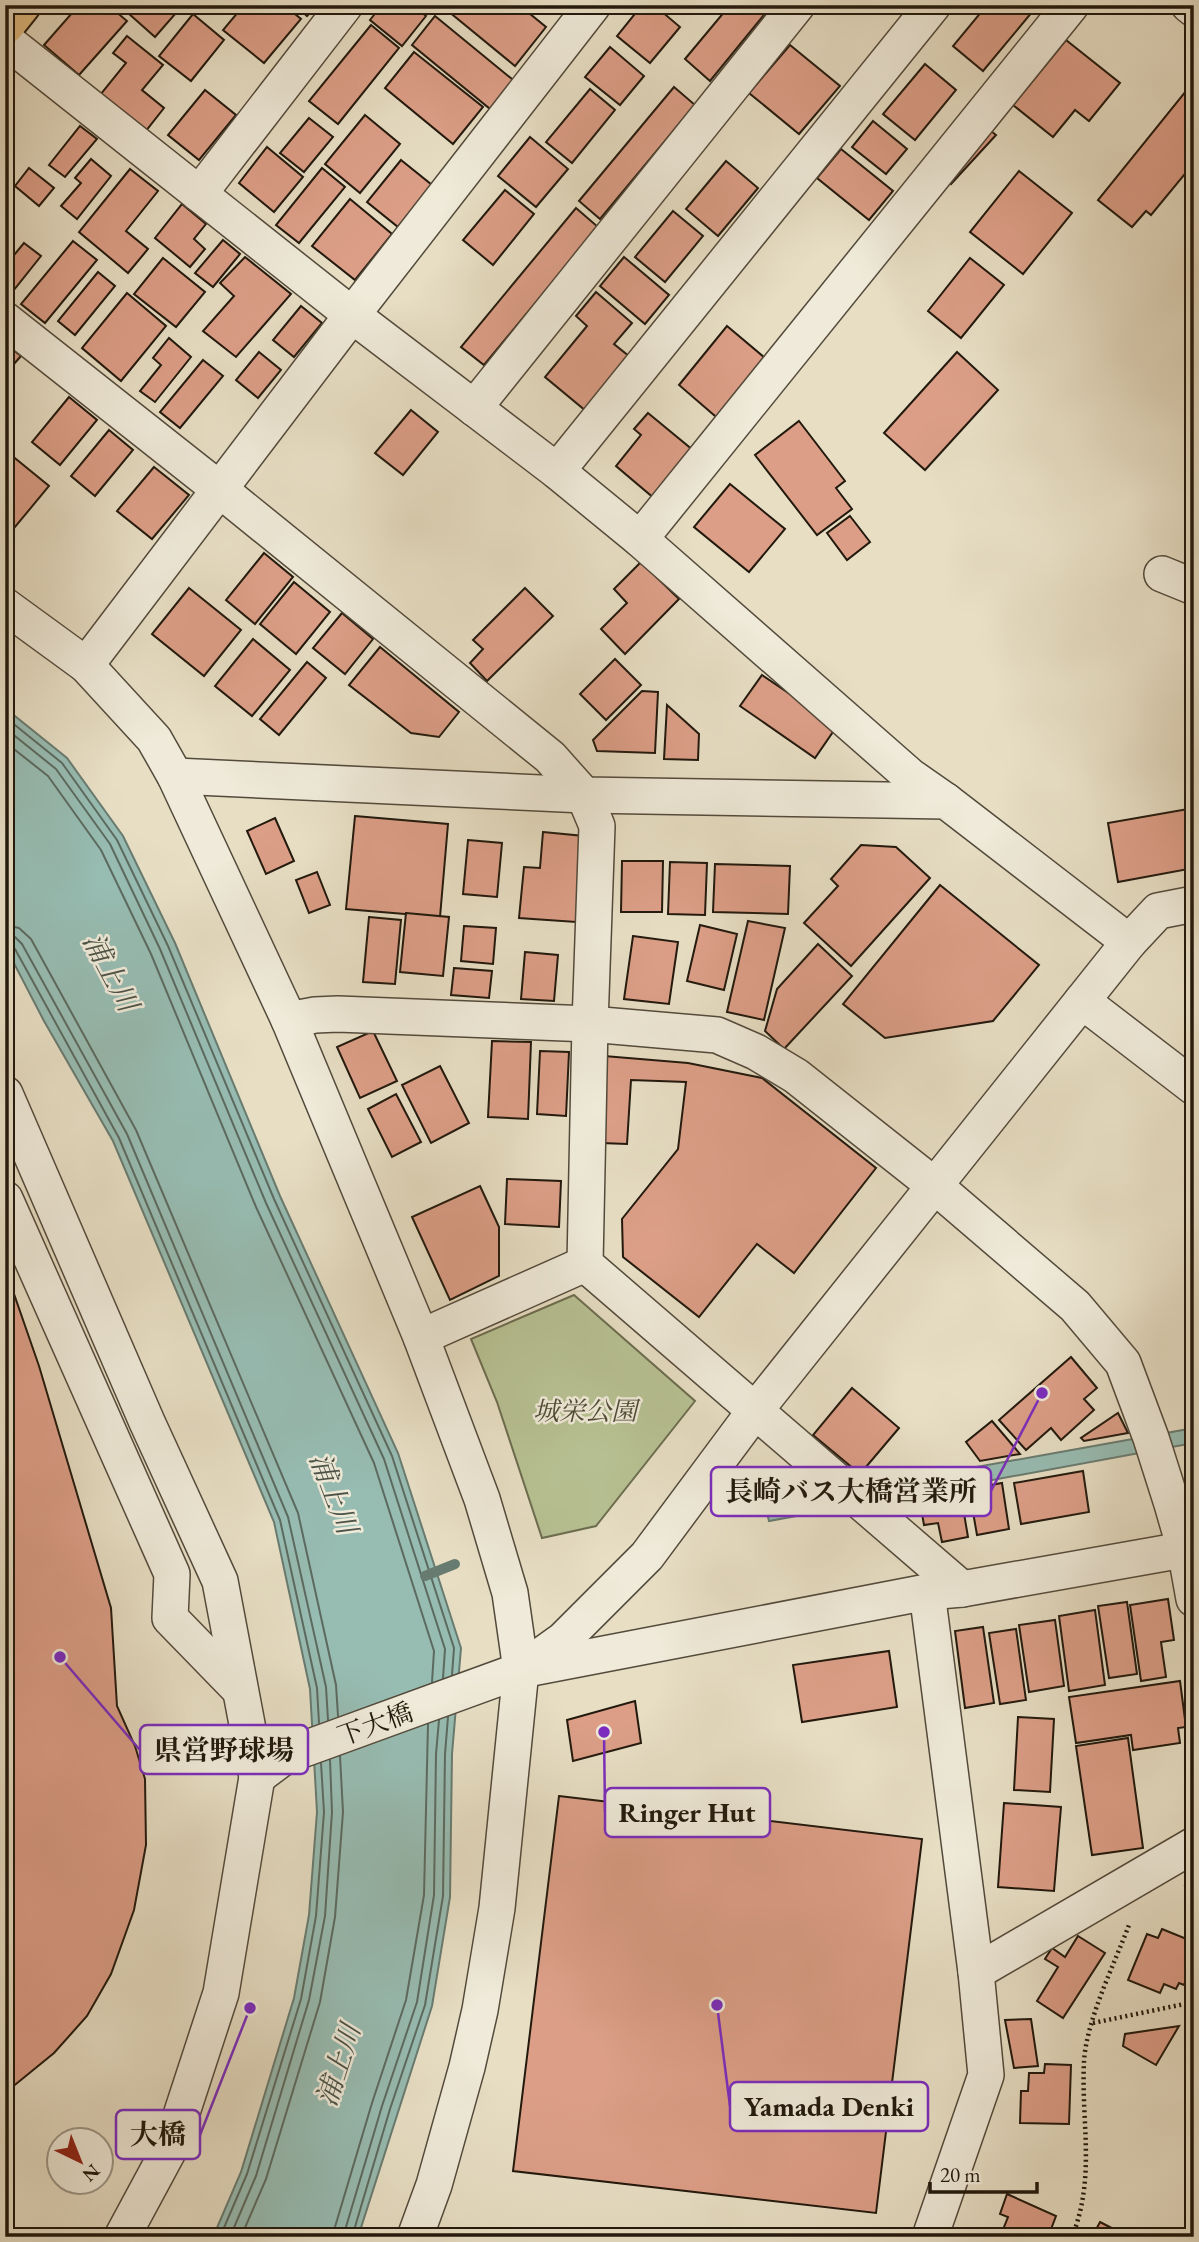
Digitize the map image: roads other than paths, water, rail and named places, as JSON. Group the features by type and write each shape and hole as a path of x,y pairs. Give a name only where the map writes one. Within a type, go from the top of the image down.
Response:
{"main road":[{"path":"5,25 21,5"}],"street":[{"path":"199,194 345,5"},
{"path":"86,665 352,315 593,5"},
{"path":"474,408 797,5"},
{"path":"557,471 933,5"},
{"path":"640,539 1071,5"},
{"path":"1189,5 1194,9"},
{"path":"5,40 352,315 557,471 640,539 911,776 1129,942"},
{"path":"5,320 550,757 584,795 597,826 585,1264 962,1589"},
{"path":"5,606 86,665 154,739 175,776 289,1020 421,1337 482,1499 510,1593 521,1670 497,1908 480,2010 450,2132 415,2237"},
{"path":"175,776 584,795 946,802"},
{"path":"521,1670 563,1640 647,1556 754,1412 1129,942 1158,911 1194,904"},
{"path":"1082,1001 1194,1087"},
{"path":"289,1020 338,1014 590,1024 717,1035 756,1052 796,1076 935,1186 1075,1306 1123,1363 1189,1548 1194,1599"},
{"path":"5,1094 147,1422 220,1581 257,1777 221,1993 171,2146 122,2237"},
{"path":"5,1199 172,1574 170,1618 240,1689"},
{"path":"421,1337 585,1264"},
{"path":"521,1670 927,1592 962,1589 1189,1548"},
{"path":"927,1592 976,1972 986,2075 930,2237"},
{"name":"下大橋","path":"257,1777 285,1756 521,1670"},
{"path":"976,1972 1194,1845"}],"water":[{"name":"浦上川","path":"5,708 67,758 123,836 175,943 280,1196 398,1453 461,1648 452,1754 450,1897 432,2006 358,2237 213,2237 241,2172 294,1998 309,1915 317,1812 310,1689 274,1522 113,1141 44,1021 5,946"},
{"path":"1194,1428 1194,1443 769,1521 765,1505"}],"waterway":[{"path":"425,1576 455,1564"}],"place":[{"name":"長崎バス大橋営業所","path":"1042,1393"},
{"name":"県営野球場","path":"60,1657"},
{"name":"Ringer Hut","path":"604,1732"},
{"name":"Yamada Denki","path":"717,2005"},
{"name":"大橋","path":"250,2008"}],"park label":[{"name":"城栄公園","path":"585,1411"}]}
